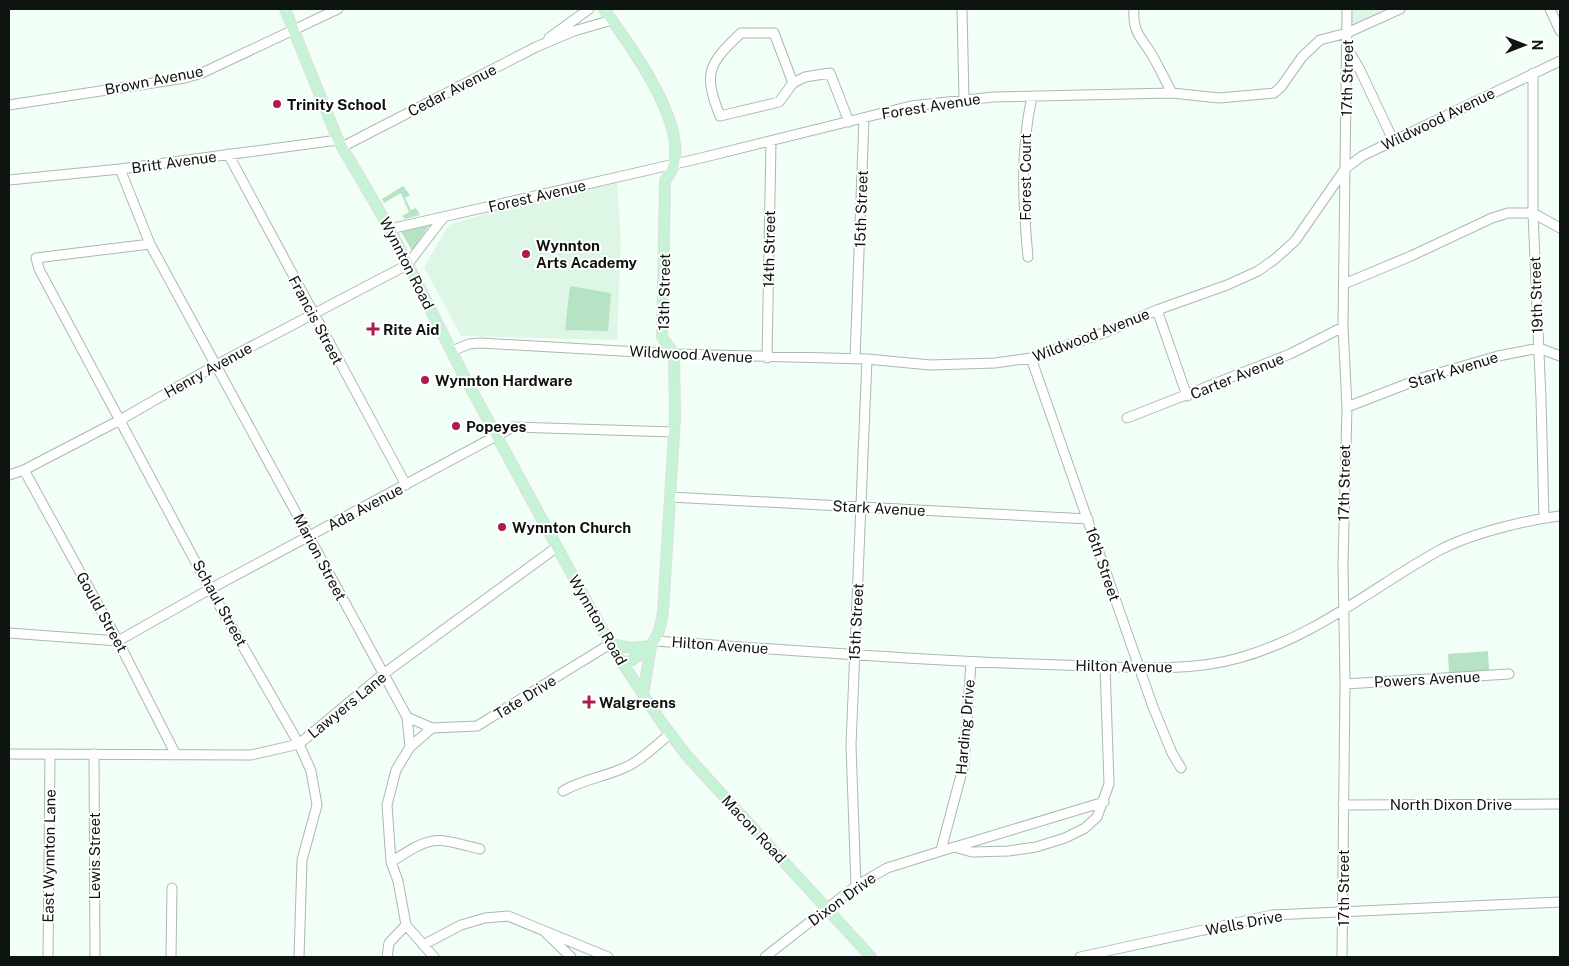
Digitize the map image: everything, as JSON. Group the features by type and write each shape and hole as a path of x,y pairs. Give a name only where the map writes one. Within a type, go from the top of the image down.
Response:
{"main road":[{"name":"Wynnton Road","path":"285,9 292,31 340,143 390,229 407,265 556,547 610,644 643,695"},
{"name":"13th Street","path":"604,9 635,53 667,115 675,142 674,164 666,181 662,338 674,354 674,432 663,612 653,643 643,695"},
{"path":"610,644 632,648 653,643"},
{"path":"623,664 646,652 653,643"},
{"name":"Macon Road","path":"643,695 670,734 708,780 871,957"}],"street":[{"name":"Brown Avenue","path":"9,105 185,78 219,66 338,9"},
{"path":"536,47 590,9"},
{"path":"962,9 964,99"},
{"path":"1134,9 1133,17 1139,38 1150,52 1172,93"},
{"name":"17th Street","path":"1342,957 1342,805 1345,684 1343,611 1347,407 1343,370 1343,327 1348,50 1347,9"},
{"name":"Forest Avenue","path":"390,229 674,164 911,106 964,99 1172,93 1219,98 1274,93 1302,57 1320,40 1347,33 1400,9"},
{"path":"1550,9 1560,31"},
{"path":"536,47 574,31 612,20"},
{"path":"793,83 774,33 741,33 712,64 710,76 712,95 720,116 779,102 793,83 805,77 830,73 849,122"},
{"name":"Cedar Avenue","path":"340,143 536,47"},
{"path":"1348,50 1360,70 1393,140"},
{"name":"Wildwood Avenue","path":"452,350 469,344 481,343 767,358 867,359 931,365 995,364 1031,358 1106,332 1156,310 1227,285 1258,271 1295,241 1345,169 1362,156 1560,61"},
{"name":"19th Street","path":"1533,73 1533,213 1544,518"},
{"name":"Forest Court","path":"1028,257 1024,208 1025,137 1032,98"},
{"name":"15th Street","path":"856,359 864,118"},
{"name":"14th Street","path":"767,358 771,141"},
{"name":"Britt Avenue","path":"9,180 120,169 228,154 340,143"},
{"name":"Francis Street","path":"228,154 406,485"},
{"name":"Marion Street","path":"120,169 150,244 310,536 382,675 407,717 410,746"},
{"path":"1344,284 1418,253 1492,218 1508,213 1533,213 1560,228"},
{"path":"407,265 444,218"},
{"name":"Schaul Street","path":"150,244 36,258 39,269 210,589 300,744 311,771 317,806 302,860 299,957"},
{"name":"Henry Avenue","path":"9,476 120,420 312,313 407,265"},
{"path":"1156,310 1187,396"},
{"name":"Carter Avenue","path":"1127,418 1290,354 1343,327"},
{"path":"1539,348 1560,356"},
{"name":"Stark Avenue","path":"1347,407 1459,366 1539,348"},
{"name":"16th Street","path":"1031,358 1139,667 1172,753 1181,768"},
{"name":"15th Street","path":"856,886 851,745 867,359"},
{"path":"497,436 513,427 524,426 674,432"},
{"name":"Ada Avenue","path":"118,641 210,589 497,436"},
{"name":"Gould Street","path":"24,470 118,641 176,755"},
{"name":"Stark Avenue","path":"670,497 1088,519"},
{"name":"Hilton Avenue","path":"653,643 971,662 1139,667 1190,666 1238,659 1304,633 1343,611 1440,550 1472,538 1544,518 1560,516"},
{"name":"Lawyers Lane","path":"9,754 251,755 300,744 382,675 556,547"},
{"path":"9,633 118,641"},
{"name":"Tate Drive","path":"407,717 432,728 477,726 610,644"},
{"name":"Harding Drive","path":"941,850 964,764 971,662"},
{"name":"Dixon Drive","path":"954,847 972,852 1008,851 1036,847 1065,838 1085,828 1097,817 1109,784 1105,666"},
{"name":"Powers Avenue","path":"1345,684 1510,674"},
{"path":"432,728 410,746 396,770 387,805 391,862 398,881 406,924 422,946 434,957"},
{"path":"563,791 587,779 609,775 629,766 670,734"},
{"name":"East Wynnton Lane","path":"48,957 50,754"},
{"name":"Lewis Street","path":"94,754 95,957"},
{"name":"Dixon Drive","path":"765,957 856,886 887,868 941,850 1104,802"},
{"name":"North Dixon Drive","path":"1342,805 1560,804"},
{"path":"391,862 418,844 431,840 480,848"},
{"path":"171,957 172,888"},
{"name":"Wells Drive","path":"1080,957 1272,915 1343,910 1560,902"},
{"path":"422,946 454,928 485,918 508,916 541,928 605,957"},
{"path":"387,957 389,943 406,924"},
{"path":"541,928 570,957"}],"shaded area":[{"path":"1350,9 1387,9 1350,27"},
{"name":"Wynnton Arts Academy","path":"617,183 621,240 617,340 461,336 424,267 449,225 501,209"}],"green space":[{"path":"403,186 410,195 405,198 411,210 416,208 420,215 405,219 402,216 409,212 401,193 384,203 382,199"},
{"path":"430,224 412,251 400,230"},
{"path":"570,286 611,293 608,331 565,330"},
{"path":"1488,651 1489,670 1449,673 1448,654"}],"place":[{"name":"Trinity School","path":"277,104"},
{"name":"Wynnton Arts Academy","path":"526,254"},
{"name":"Rite Aid","path":"373,329"},
{"name":"Wynnton Hardware","path":"425,380"},
{"name":"Popeyes","path":"456,426"},
{"name":"Wynnton Church","path":"502,527"},
{"name":"Walgreens","path":"589,702"}]}
